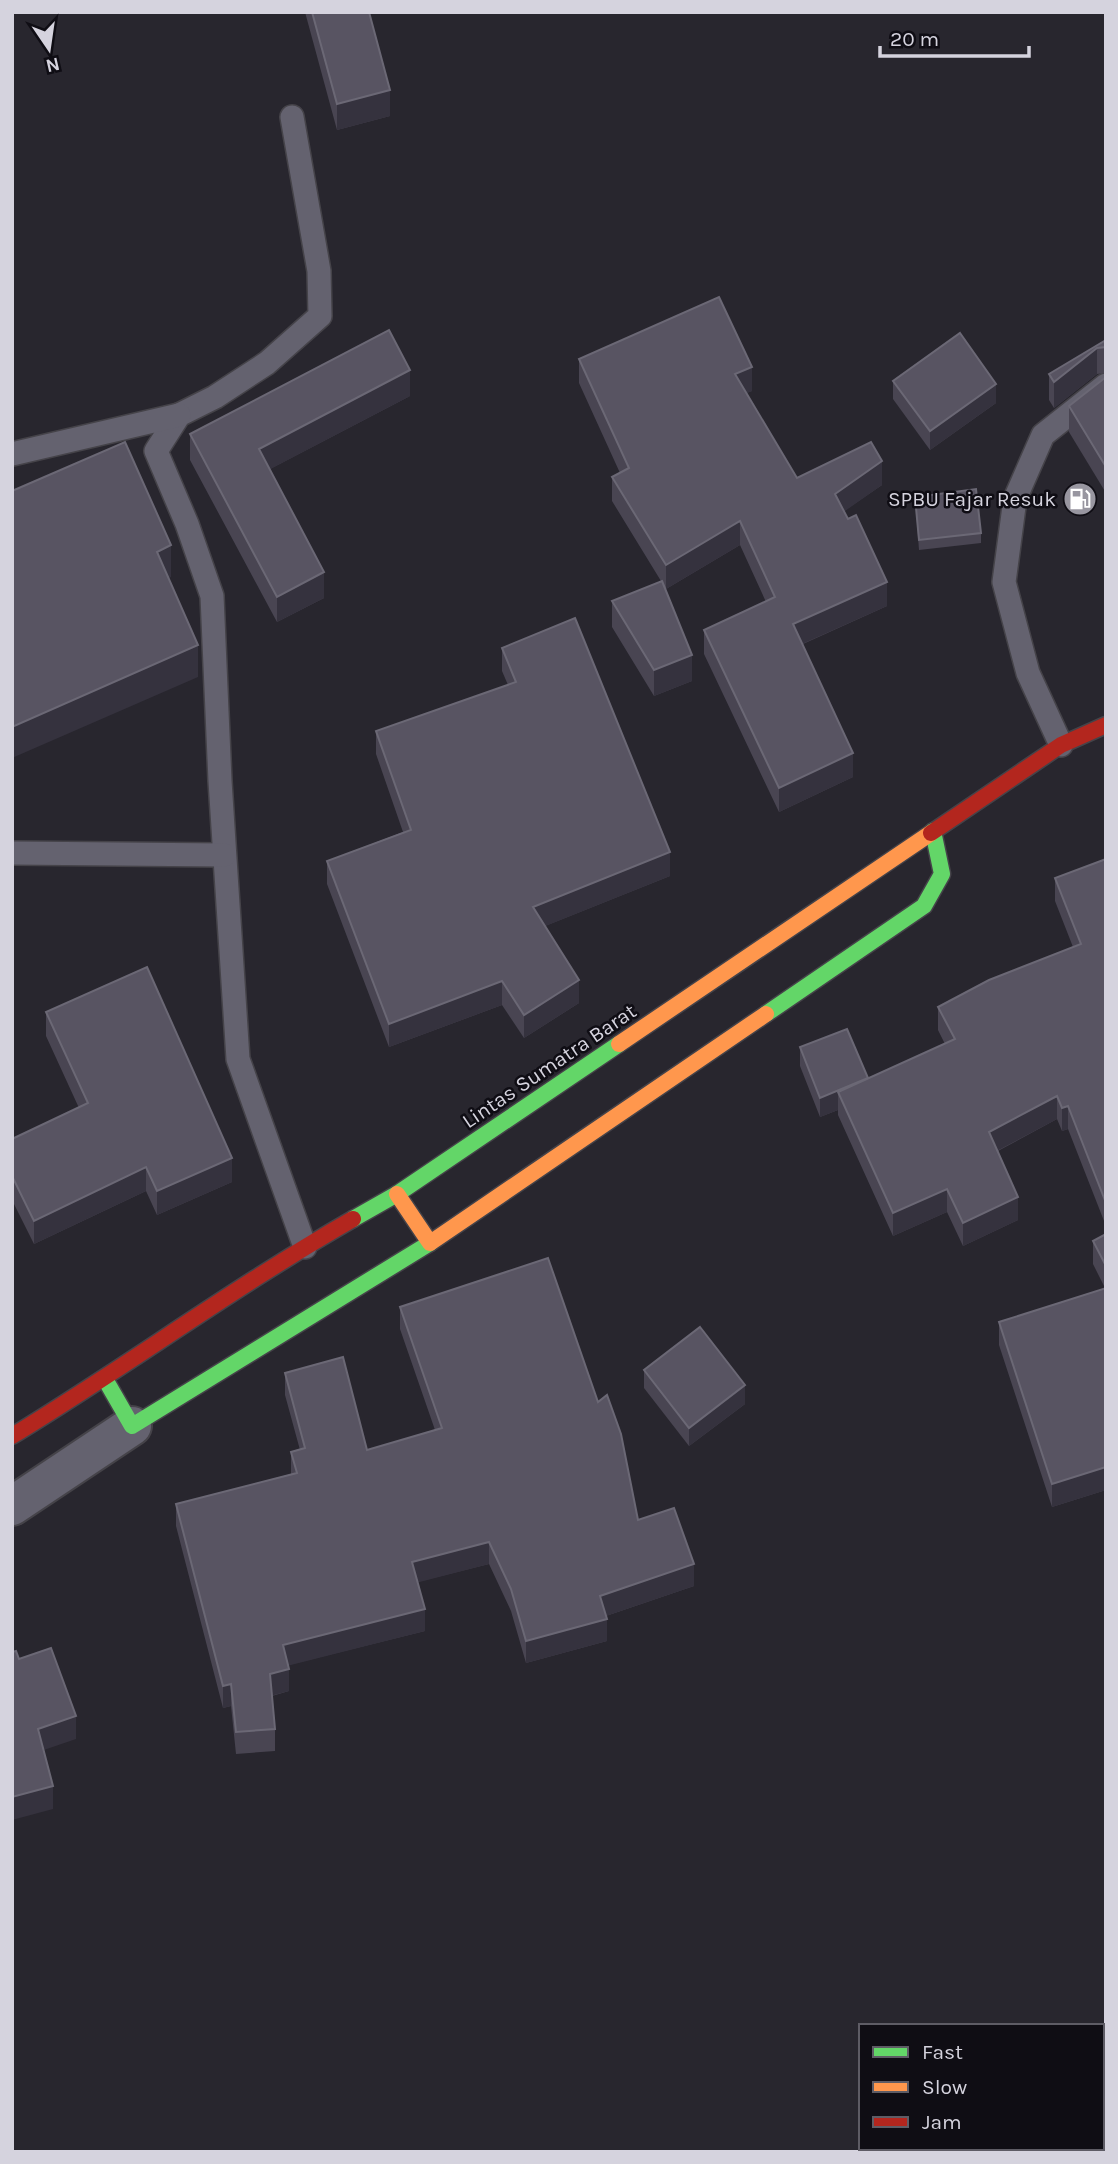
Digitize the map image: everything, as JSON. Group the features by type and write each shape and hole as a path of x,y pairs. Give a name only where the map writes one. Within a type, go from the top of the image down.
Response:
{"main road":[{"name":"Lintas Sumatra Barat","path":"12,1436 106,1380 305,1247 397,1194 1061,745 1103,733"},
{"path":"106,1380 132,1426 430,1243 924,906 942,874 933,831"},
{"path":"397,1194 430,1243"}],"street":[{"path":"12,1506 132,1426"}],"lane":[{"path":"12,454 179,415 215,397 267,363 320,316 319,271 292,117"},
{"path":"1061,745 1028,673 1004,582 1015,499 1043,435 1106,385"},
{"path":"179,415 156,451 187,524 212,596 224,855 238,1059 305,1247"},
{"path":"12,853 224,855"}],"building":[{"path":"312,12 369,12 390,90 337,104"},
{"path":"719,297 752,367 735,374 797,478 871,442 882,461 835,494 848,519 856,515 887,582 793,624 853,753 779,788 704,630 775,597 740,521 666,565 612,477 629,468 579,359"},
{"path":"389,330 410,370 259,449 324,572 277,597 190,434"},
{"path":"960,333 996,384 930,431 893,381"},
{"path":"1106,340 1106,347 1097,348 1054,382 1049,374"},
{"path":"1106,377 1106,467 1069,406"},
{"path":"125,442 171,545 157,552 198,645 12,727 12,491"},
{"path":"976,489 981,533 919,540 915,497"},
{"path":"662,581 692,655 654,670 612,601"},
{"path":"575,618 670,852 533,907 579,980 524,1015 502,981 389,1024 327,861 411,830 376,731 516,682 502,648"},
{"path":"1106,859 1106,1203 1068,1106 1062,1108 1057,1096 989,1132 1018,1197 963,1223 947,1189 893,1213 838,1092 955,1039 938,1007 989,980 1081,944 1055,878"},
{"path":"147,967 232,1158 157,1191 146,1167 34,1221 12,1176 12,1139 88,1103 46,1012"},
{"path":"847,1029 868,1078 820,1098 800,1047"},
{"path":"1106,1234 1106,1266 1093,1241"},
{"path":"548,1258 598,1402 607,1395 621,1434 638,1520 674,1508 694,1564 600,1596 607,1619 526,1641 511,1589 489,1542 412,1562 425,1609 283,1645 289,1669 270,1674 275,1729 236,1732 231,1684 223,1686 176,1504 297,1473 291,1452 305,1448 285,1373 343,1357 367,1450 442,1428 400,1307"},
{"path":"1106,1288 1106,1467 1052,1484 999,1322"},
{"path":"700,1327 745,1385 689,1428 644,1370"},
{"path":"51,1648 76,1716 38,1729 53,1786 12,1797 12,1652 16,1651 19,1659"}],"traffic: fast":[{"path":"766,1014 924,906 942,874 933,831"},
{"path":"353,1219 397,1194 619,1044"},
{"path":"105,1379 132,1426 430,1243"}],"traffic: slow":[{"path":"619,1044 931,833"},
{"path":"397,1194 430,1243 766,1014"}],"traffic: jam":[{"path":"931,833 1061,745 1106,725"},
{"path":"12,1436 267,1271 353,1219"}],"place":[{"name":"SPBU Fajar Resuk","path":"1080,499"}]}
